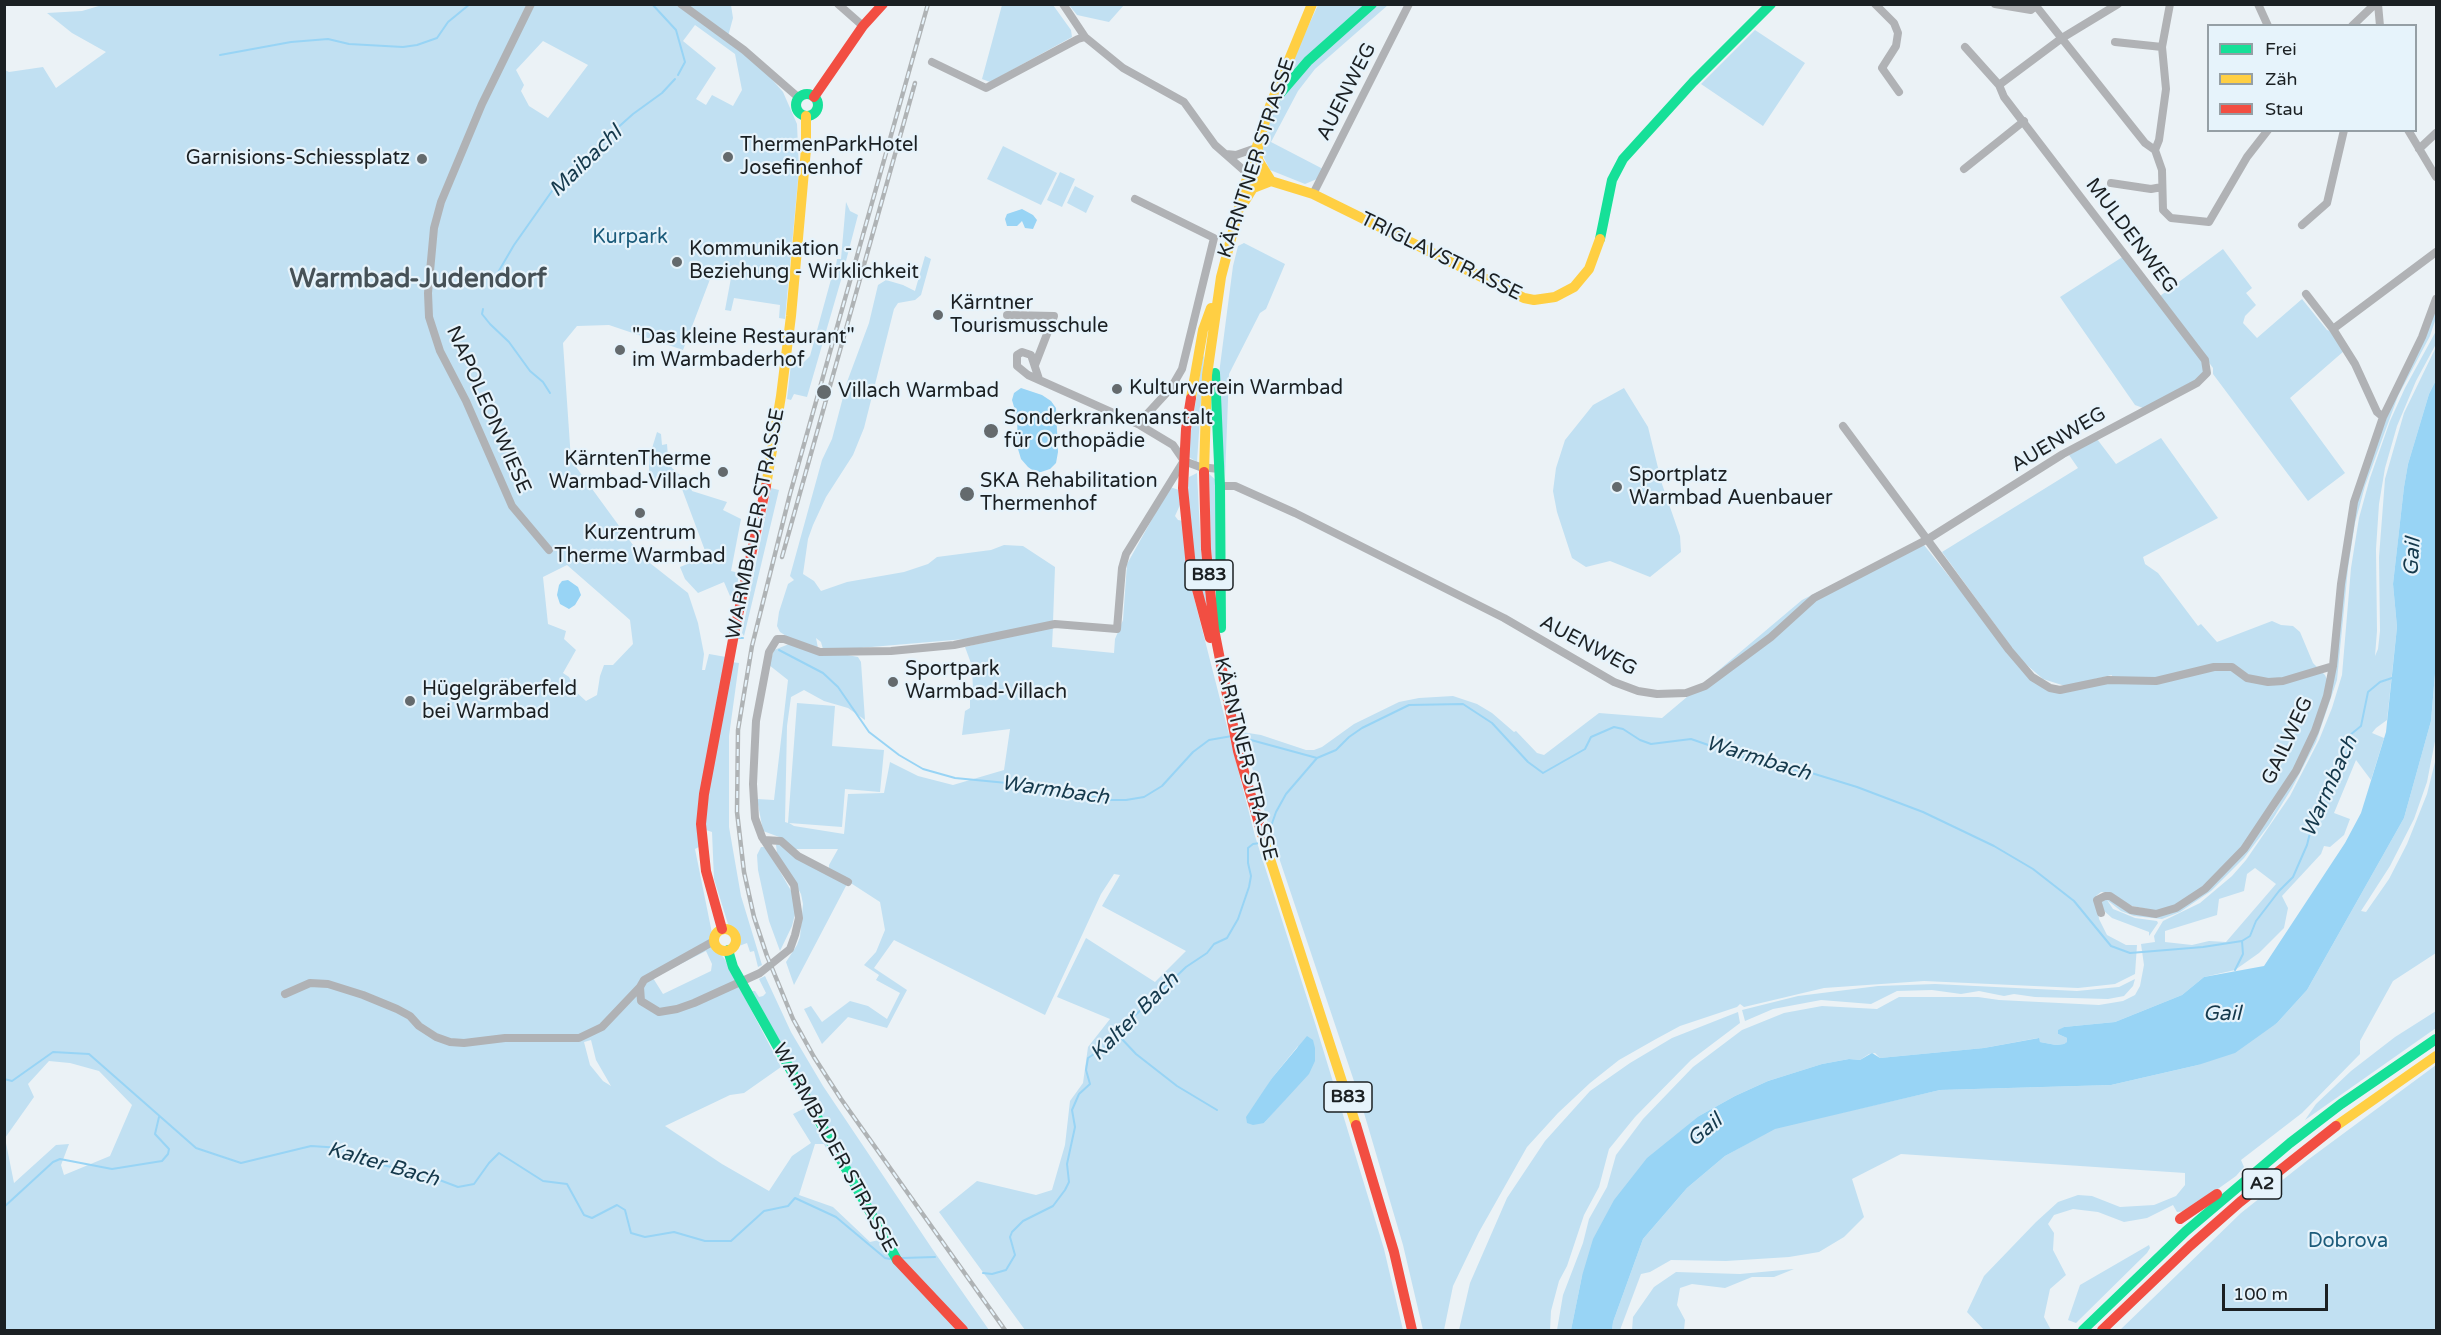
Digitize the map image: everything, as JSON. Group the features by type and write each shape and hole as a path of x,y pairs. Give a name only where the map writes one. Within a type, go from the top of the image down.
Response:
{"main road":[{"name":"WARMBADER STRASSE","path":"799,98 796,104 797,110 806,116 813,114 817,109 814,97 863,26 883,4"},
{"path":"1305,18 1307,4"},
{"name":"KÄRNTNER STRASSE","path":"1312,4 1270,106 1257,145 1226,253 1217,301 1207,375 1203,452 1211,597 1220,665 1239,751 1272,867 1370,1169 1394,1252 1412,1330"},
{"path":"1270,106 1308,61 1372,4"},
{"name":"TRIGLAVSTRASSE","path":"1248,174 1313,195 1524,298 1544,300 1564,294 1574,287 1589,269 1602,233 1612,180 1623,159 1693,82 1771,4"},
{"path":"799,98 807,94 814,97"},
{"name":"WARMBADER STRASSE","path":"806,116 806,149 781,396 762,508 733,638 704,794 701,824 705,863 722,929 729,929 736,937 735,944 728,950 733,968 887,1244 898,1261 963,1330"},
{"path":"1238,208 1253,188 1271,181 1258,160 1257,145"},
{"path":"1217,301 1209,310 1196,363 1186,429 1183,488 1191,567 1206,628 1220,665"},
{"path":"1212,336 1217,355 1214,380 1220,486 1220,665"},
{"path":"722,929 715,935 714,941 717,947 728,950"},
{"name":"A2","path":"2083,1330 2186,1231 2290,1143 2341,1104 2436,1039"},
{"name":"A2","path":"2102,1330 2240,1202 2350,1115 2436,1056"},
{"path":"2180,1219 2290,1143"}],"street":[{"name":"NAPOLEONWIESE","path":"531,4 482,104 441,202 434,228 428,293 429,317 441,351 466,401 512,506 549,550"},
{"path":"681,4 744,50 799,98"},
{"path":"838,4 863,26"},
{"path":"1063,4 1085,38 1124,68 1184,102 1203,131 1224,154 1248,174"},
{"name":"AUENWEG","path":"1313,195 1409,4"},
{"path":"1875,4 1894,23 1898,33 1896,46 1882,68 1899,92"},
{"path":"1995,4 2031,10 2035,5 2145,143 2155,150 2162,170 2163,210 2170,218 2209,222 2247,157 2266,132"},
{"path":"1999,85 2062,38 2118,4"},
{"path":"2155,150 2159,140 2166,89 2162,47 2170,4"},
{"path":"2258,4 2267,24"},
{"path":"2354,24 2377,4"},
{"path":"2377,4 2380,24"},
{"path":"932,62 986,88 1078,39 1085,38"},
{"path":"2115,42 2162,47"},
{"name":"MULDENWEG","path":"1965,46 1999,85 2004,97 2205,360 2208,373"},
{"path":"1964,169 2024,121"},
{"path":"2301,225 2327,203 2344,132"},
{"path":"2409,132 2436,177"},
{"path":"2419,149 2436,133"},
{"path":"1224,154 1236,155 1257,145"},
{"path":"2112,183 2144,188 2163,187"},
{"path":"1135,199 1214,238 1182,369 1171,388 1138,424"},
{"path":"2333,329 2436,252"},
{"path":"2306,294 2333,329 2355,364 2377,412 2383,417"},
{"name":"GAILWEG","path":"2101,913 2097,900 2105,896 2110,896 2131,910 2156,914 2176,908 2205,889 2231,865 2273,808 2296,771 2315,731 2327,696 2333,666 2341,584 2354,502 2383,417 2422,337 2436,299"},
{"path":"1006,315 1054,316 1035,365"},
{"path":"1039,379 1030,355 1022,352 1017,355 1017,366 1028,375 1138,424 1173,445 1184,461 1200,467 1219,469"},
{"name":"AUENWEG","path":"1220,486 1235,486 1295,513 1504,618 1614,682 1648,693 1686,693 1705,686 1771,637 1814,598 1928,539 2063,454 2198,383 2208,373"},
{"path":"1843,426 2009,650 2032,677 2050,687 2060,690 2108,680 2157,681 2214,666 2232,667 2247,678 2268,682 2283,681 2333,666"},
{"path":"640,987 641,1001 659,1012 677,1009 760,973 790,949 800,918 794,885 764,840 755,818 753,784 756,721 769,652 777,639 784,639 820,652 891,651 954,645 1055,624 1117,629 1122,568 1126,554 1184,461"},
{"path":"764,840 781,842 798,856 848,882"},
{"path":"285,994 310,983 328,984 397,1009 410,1016 419,1026 436,1037 450,1042 465,1043 506,1038 579,1038 602,1027 650,975 714,941"}],"green space":[{"name":"Kurpark","path":"102,5 731,5 733,18 727,40 764,70 783,92 797,124 799,170 785,319 779,318 780,305 734,298 731,311 725,310 731,278 712,274 683,350 609,325 577,326 563,343 571,460 641,556 688,593 698,623 704,654 702,670 705,670 709,654 726,657 699,847 695,849 715,948 724,958 781,1067 744,1093 730,1095 665,1126 722,1164 769,1191 792,1156 811,1143 793,1114 805,1108 830,1151 828,1152 824,1144 815,1144 799,1195 833,1207 870,1242 879,1240 957,1330 5,1330 5,1138 5,70 9,72 43,67 56,88 106,52 72,33 47,13 82,11","holes":["695,25 735,54 742,90 733,106 712,95 706,105 696,99 716,68 683,41","543,41 588,65 548,118 529,106 521,91 524,85 516,70","567,565 630,620 633,644 613,665 604,665 597,695 586,701 576,692 569,677 563,673 576,650 564,639 566,631 548,624 543,577","706,951 712,964 711,971 663,994 653,978","591,1040 596,1060 611,1086 603,1081 590,1065 584,1042","49,1061 70,1063 99,1071 132,1105 110,1156 64,1175 61,1165 69,1144 56,1145 14,1183 5,1138 34,1097 28,1084"]},
{"path":"1002,5 1053,5 1071,30 1072,37 990,82 982,79"},
{"path":"1069,5 1124,5 1109,22 1077,15"},
{"path":"1318,5 1368,5 1293,73 1285,76"},
{"path":"1377,5 1388,5 1315,69 1298,91 1271,142 1323,169 1317,179 1305,184 1270,170 1261,152 1270,118 1280,101 1303,71"},
{"path":"1755,30 1805,63 1763,126 1701,84"},
{"path":"1003,146 1057,173 1041,205 987,179"},
{"path":"1060,172 1075,179 1062,207 1047,200"},
{"path":"1075,186 1094,196 1086,213 1067,203"},
{"path":"846,202 850,211 858,215 807,397 794,394 791,400 787,399 791,364 800,366 810,356 837,259 841,259"},
{"path":"1244,243 1285,264 1266,309 1260,313 1229,374 1225,478 1217,389 1233,266 1238,246"},
{"path":"2223,249 2252,288 2246,293 2256,305 2245,316 2243,323 2257,338 2302,299 2327,330 2333,332 2344,351 2290,398 2345,473 2308,501 2213,374 2213,368 2160,296"},
{"path":"925,256 931,259 921,295 915,300 898,303 894,309 864,428 853,455 826,497 813,525 808,539 803,574 814,581 821,591 847,582 904,572 928,564 937,557 991,550 1004,545 1023,546 1055,567 1053,622 965,639 836,650 823,649 821,642 816,638 818,648 791,639 780,632 777,626 779,612 788,584 794,580 790,576 822,460 832,439 847,382 869,323 878,285 886,280 915,291"},
{"path":"2124,256 2204,364 2203,376 2143,408 2135,405 2060,297"},
{"path":"2436,310 2430,336 2398,396 2365,486 2355,523 2348,568 2337,680 2316,742 2292,788 2269,825 2244,858 2211,891 2180,912 2162,919 2134,916 2121,911 2107,900 2113,909 2135,918 2157,921 2158,923 2149,936 2149,932 2112,918 2103,910 2100,901 2106,899 2155,916 2218,881 2249,846 2274,812 2293,780 2328,699 2342,587 2356,505 2383,422"},
{"path":"2436,331 2436,344 2416,381 2397,426 2385,468 2379,504 2376,549 2375,656 2380,631 2379,557 2385,479 2404,413 2436,347 2436,380 2429,394 2408,464 2404,487 2393,584 2397,627 2387,720 2372,733 2384,738 2371,780 2356,760 2334,813 2350,819 2344,835 2330,847 2324,846 2321,854 2282,896 2288,908 2284,928 2259,953 2235,970 2204,977 2182,995 2115,1022 2064,1027 2058,1031 2058,1034 2067,1038 2068,1042 2064,1044 2040,1042 2038,1038 1984,1048 1880,1058 1875,1053 1860,1060 1849,1059 1822,1064 1768,1081 1735,1096 1699,1116 1582,1276 1571,1330 1557,1330 1563,1295 1583,1243 1589,1219 1607,1187 1616,1155 1643,1119 1693,1067 1742,1030 1784,1013 1822,1006 1877,1009 1899,997 1978,997 2099,1005 2123,1001 2135,995 2140,986 2144,965 2141,944 2155,942 2154,936 2163,921 2200,903 2232,876 2246,860 2290,796 2319,740 2342,675 2351,568 2359,518 2390,421","holes":["2255,868 2276,884 2226,942 2209,941 2192,945 2165,942 2165,931 2217,915 2219,899 2244,891 2247,874"]},
{"path":"1204,357 1197,462 1187,456"},
{"path":"1624,388 1648,427 1662,484 1680,536 1681,552 1650,577 1610,561 1586,567 1572,558 1557,512 1553,491 1556,468 1565,440 1593,405"},
{"path":"657,432 661,434 662,445 667,444 672,468 689,483 692,491 727,502 723,510 741,519 731,571 739,573 736,594 730,596 724,582 698,593 685,579 680,567 707,556 682,489 680,486 679,488 674,475 654,485 649,475 649,458"},
{"path":"2161,438 2218,518 2143,557 2145,564 2158,573 2198,626 2201,624 2217,642 2272,621 2281,625 2293,626 2300,632 2313,663 2325,675 2328,682 2314,726 2296,765 2275,801 2231,862 2203,889 2175,906 2156,911 2128,905 2110,892 2101,892 2096,896 2099,919 2107,935 2126,945 2137,945 2135,974 2115,984 2078,988 1924,981 1824,988 1744,1007 1740,1004 1680,1026 1619,1060 1558,1113 1527,1147 1479,1232 1453,1286 1444,1330 1423,1330 1403,1245 1359,1096 1271,834 1242,732 1261,735 1306,750 1314,750 1322,747 1354,724 1399,702 1453,696 1477,704 1492,713 1514,732 1516,731 1537,753 1544,755 1599,713 1662,718 1802,600 1920,540 2032,680 2050,690 2109,683 2112,675 2065,686 2043,679 2020,659 1942,552 2078,468 2069,455 2097,439 2116,464"},
{"path":"1197,473 1207,608 1198,589 1187,493 1189,477"},
{"path":"1209,474 1216,480 1217,593 1211,550"},
{"path":"1170,487 1179,490 1180,505 1175,516 1178,520 1183,521 1189,578 1255,836 1384,1249 1403,1330 1025,1330 939,1212 977,1181 1036,1195 1052,1190 1065,1145 1070,1101 1083,1083 1088,1047 1110,1019 1057,997 1086,938 1155,982 1186,951 1102,906 1120,875 1114,874 1101,894 1045,1015 894,940 874,968 907,990 887,1028 848,1017 822,1044 804,1009 811,1006 822,1022 850,1001 868,1006 887,1019 900,993 876,980 879,975 864,965 876,952 885,930 880,902 829,869 838,849 795,849 782,838 763,831 757,799 774,800 788,680 769,665 774,650 789,644 858,657 861,662 865,720 848,708 824,701 804,690 791,697 787,726 785,822 788,823 797,703 835,706 832,746 884,750 880,792 845,789 842,827 789,823 794,826 844,834 848,794 884,793 890,762 918,776 953,785 1004,770 1010,729 962,735 965,711 970,708 970,693 973,690 972,666 965,647 1053,626 1052,647 1114,653 1115,639 1123,620 1127,564","holes":["1298,1046 1285,1099 1264,1123 1249,1113 1272,1078"]},
{"path":"771,488 779,490 744,636 742,633"},
{"path":"731,662 739,663 729,736 729,827 741,896 762,965 758,967 754,951 750,952 747,943 739,946 737,932 728,924 714,879 712,832 706,830 705,816"},
{"path":"2436,662 2436,736 2427,782 2414,819 2390,866 2361,911 2366,912 2389,879 2407,844 2427,794 2436,758 2436,953 2393,981 2360,1041 2360,1054 2302,1113 2241,1160 2244,1167 2236,1176 2187,1211 2177,1212 2173,1205 2147,1218 2124,1222 2098,1212 2073,1209 2054,1215 2048,1224 2054,1233 2053,1250 2066,1275 2050,1289 2044,1317 2051,1330 1984,1330 1967,1312 1984,1276 2058,1202 2078,1195 2092,1196 2120,1207 2154,1205 2176,1196 2185,1185 2185,1173 1901,1154 1852,1179 1864,1217 1844,1237 1819,1252 1789,1257 1726,1261 1671,1260 1650,1272 1641,1274 1620,1330 1612,1330 1643,1239 1687,1188 1725,1156 1775,1128 1940,1090 2111,1085 2198,1065 2277,1023 2307,990 2404,818 2431,721"},
{"path":"779,843 847,884 794,985 786,962 800,937 803,904 801,894 777,853 776,845"},
{"path":"761,847 764,847 770,854 794,896 796,910 792,926 780,951 769,921 758,870 757,855"},
{"path":"765,976 791,1032 823,1086 989,1330 967,1330 897,1254 752,991 755,991 759,997 766,993 759,979"},
{"path":"2135,979 2133,986 2124,996 2108,999 2035,997 2014,994 2004,996 1979,991 1961,994 1932,990 1897,991 1871,1004 1821,1000 1773,1009 1745,1021 1742,1010 1798,996 1878,986 1935,984 2077,991 2119,987"},
{"path":"2436,1011 2436,1028 2305,1120 2316,1104 2351,1071 2395,1037"},
{"path":"1738,1012 1740,1023 1691,1060 1635,1117 1609,1149 1599,1187 1584,1215 1567,1266 1559,1281 1551,1311 1550,1330 1459,1330 1470,1283 1507,1198 1545,1141 1590,1091 1630,1063 1672,1038"},
{"name":"Dobrova","path":"2436,1065 2436,1330 2120,1330 2241,1213 2309,1159"},
{"path":"2149,1245 2147,1253 2076,1323 2068,1320 2080,1285"},
{"path":"1794,1269 1774,1277 1752,1277 1725,1288 1692,1284 1680,1288 1677,1305 1685,1320 1684,1330 1632,1330 1633,1317 1654,1287 1676,1272 1740,1274"}],"water":[{"path":"1022,209 1037,220 1033,229 1025,228 1022,221 1017,226 1007,226 1005,219 1007,214"},
{"name":"Gail","path":"2436,380 2436,662 2431,721 2404,818 2307,990 2277,1023 2235,1053 2198,1065 2111,1085 1940,1090 1775,1129 1725,1156 1687,1188 1643,1239 1612,1330 1571,1330 1582,1276 1593,1239 1614,1200 1647,1158 1699,1116 1735,1096 1768,1081 1822,1064 1849,1059 1860,1060 1872,1053 1880,1058 1984,1048 2039,1038 2040,1042 2064,1044 2067,1038 2058,1034 2058,1030 2064,1027 2115,1022 2182,995 2204,977 2264,966 2345,843 2361,813 2386,732 2397,627 2393,584 2404,487 2408,464 2429,394"},
{"path":"1021,388 1042,395 1056,408 1058,452 1056,463 1050,469 1041,472 1035,472 1028,467 1021,459 1018,449 1017,417 1012,400 1014,393"},
{"path":"568,580 578,587 581,595 575,605 569,609 560,604 557,595 559,585 562,581"},
{"path":"1307,1036 1313,1040 1315,1048 1315,1061 1309,1074 1264,1123 1253,1125 1247,1123 1246,1117 1272,1078"}],"waterway":[{"name":"Maibachl","path":"220,55 291,42 328,39 349,44 403,47 417,45 437,38 448,22 470,4"},
{"name":"Maibachl","path":"652,4 676,30 685,62 678,75"},
{"name":"Maibachl","path":"490,286 514,245 552,191 586,156 633,114 662,93 675,79"},
{"name":"Maibachl","path":"483,309 482,314 509,342 530,371 543,382 550,393"},
{"name":"Warmbach","path":"779,650 823,673 838,687 869,732 899,755 923,769 955,778 1059,788 1107,800 1126,800 1144,797 1162,786 1193,752 1209,740 1232,736"},
{"name":"Warmbach","path":"2242,941 2250,936 2256,921 2293,877 2307,845 2317,805 2337,763 2352,748 2350,735 2361,726 2368,692 2380,682 2392,678"},
{"name":"Warmbach","path":"1240,737 1317,758 1336,750 1362,728 1409,705 1463,704 1492,723 1528,762 1543,773 1585,749 1591,737 1614,727 1623,729 1651,744 1691,739 1772,767 1805,771 1857,787 1923,812 1994,846 2033,869 2074,901 2111,946 2130,953 2203,947 2242,941 2243,954 2235,970"},
{"name":"Kalter Bach","path":"1268,835 1276,812 1286,794 1317,758"},
{"name":"Kalter Bach","path":"983,1273 992,1274 1006,1270 1015,1255 1010,1237 1012,1232 1023,1221 1053,1206 1069,1182 1067,1164 1075,1127 1072,1110 1079,1094 1090,1084 1086,1070 1088,1058 1120,1037 1126,1024 1186,967 1207,953 1214,944 1227,938 1238,919 1249,887 1251,876 1248,848 1260,843"},
{"path":"1120,1037 1136,1054 1177,1086 1217,1110"},
{"name":"Kalter Bach","path":"4,1079 12,1081 53,1052 89,1054 196,1148 241,1163 311,1146 342,1148 357,1160 421,1173 458,1187 474,1184 499,1153 543,1181 567,1184 584,1215 592,1218 617,1205 625,1210 631,1233 645,1237 674,1232 705,1241 731,1241 764,1211 788,1206 795,1198 836,1217 885,1258 890,1259"},
{"path":"4,1207 53,1162 60,1159 112,1169 162,1161 169,1149 155,1134 159,1117"},
{"name":"Kalter Bach","path":"902,1258 935,1257"}],"railway":[{"path":"928,4 790,494 752,646 738,730 737,812 744,872 754,917 793,1019 841,1099 1005,1330"},
{"path":"782,557 915,83"}],"traffic: fast":[{"path":"1278,96 1308,61 1372,4"},
{"path":"1600,239 1612,180 1623,159 1693,82 1771,4"},
{"path":"807,94 815,97 818,105 815,113 807,116 799,113 796,105 799,97 807,94"},
{"path":"1215,373 1220,486 1221,628"},
{"path":"728,950 733,967 897,1260"},
{"path":"2083,1330 2186,1231 2290,1143 2341,1104 2436,1039"}],"traffic: slow":[{"path":"1204,472 1207,375 1221,277 1248,174 1270,106 1312,4"},
{"path":"766,486 791,316 806,149 806,116"},
{"path":"1245,201 1253,188 1271,181 1258,160 1258,147"},
{"path":"1248,174 1313,194 1524,298 1534,300 1555,297 1574,287 1589,269 1600,239"},
{"path":"1191,398 1203,330 1211,308"},
{"path":"1262,834 1356,1125"},
{"path":"725,929 733,932 736,940 733,948 725,951 717,948 714,940 717,932 725,929"},
{"path":"2336,1126 2436,1056"}],"traffic: jam":[{"path":"814,97 863,26 883,4"},
{"path":"1191,398 1186,429 1183,488 1191,567 1210,638"},
{"path":"1204,472 1206,549 1214,629 1238,751 1262,834"},
{"path":"722,929 706,871 701,824 704,794 735,629 766,486"},
{"path":"1356,1125 1394,1252 1412,1330"},
{"path":"2102,1330 2240,1202 2336,1126"},
{"path":"2180,1219 2217,1194"},
{"path":"897,1260 963,1330"}],"place":[{"name":"ThermenParkHotel Josefinenhof","path":"728,157"},
{"name":"Garnisions-Schiessplatz","path":"422,159"},
{"name":"Kommunikation - Beziehung - Wirklichkeit","path":"677,262"},
{"name":"Kärntner Tourismusschule","path":"938,315"},
{"name":"\"Das kleine Restaurant\" im Warmbaderhof","path":"620,350"},
{"name":"Kulturverein Warmbad","path":"1117,389"},
{"name":"Villach Warmbad","path":"824,392"},
{"name":"Sonderkrankenanstalt für Orthopädie","path":"991,431"},
{"name":"KärntenTherme Warmbad-Villach","path":"723,472"},
{"name":"Sportplatz Warmbad Auenbauer","path":"1617,487"},
{"name":"SKA Rehabilitation Thermenhof","path":"967,494"},
{"name":"Kurzentrum Therme Warmbad","path":"640,513"},
{"name":"Sportpark Warmbad-Villach","path":"893,682"},
{"name":"Hügelgräberfeld bei Warmbad","path":"410,701"}],"district":[{"name":"Warmbad-Judendorf","path":"418,280"}]}
